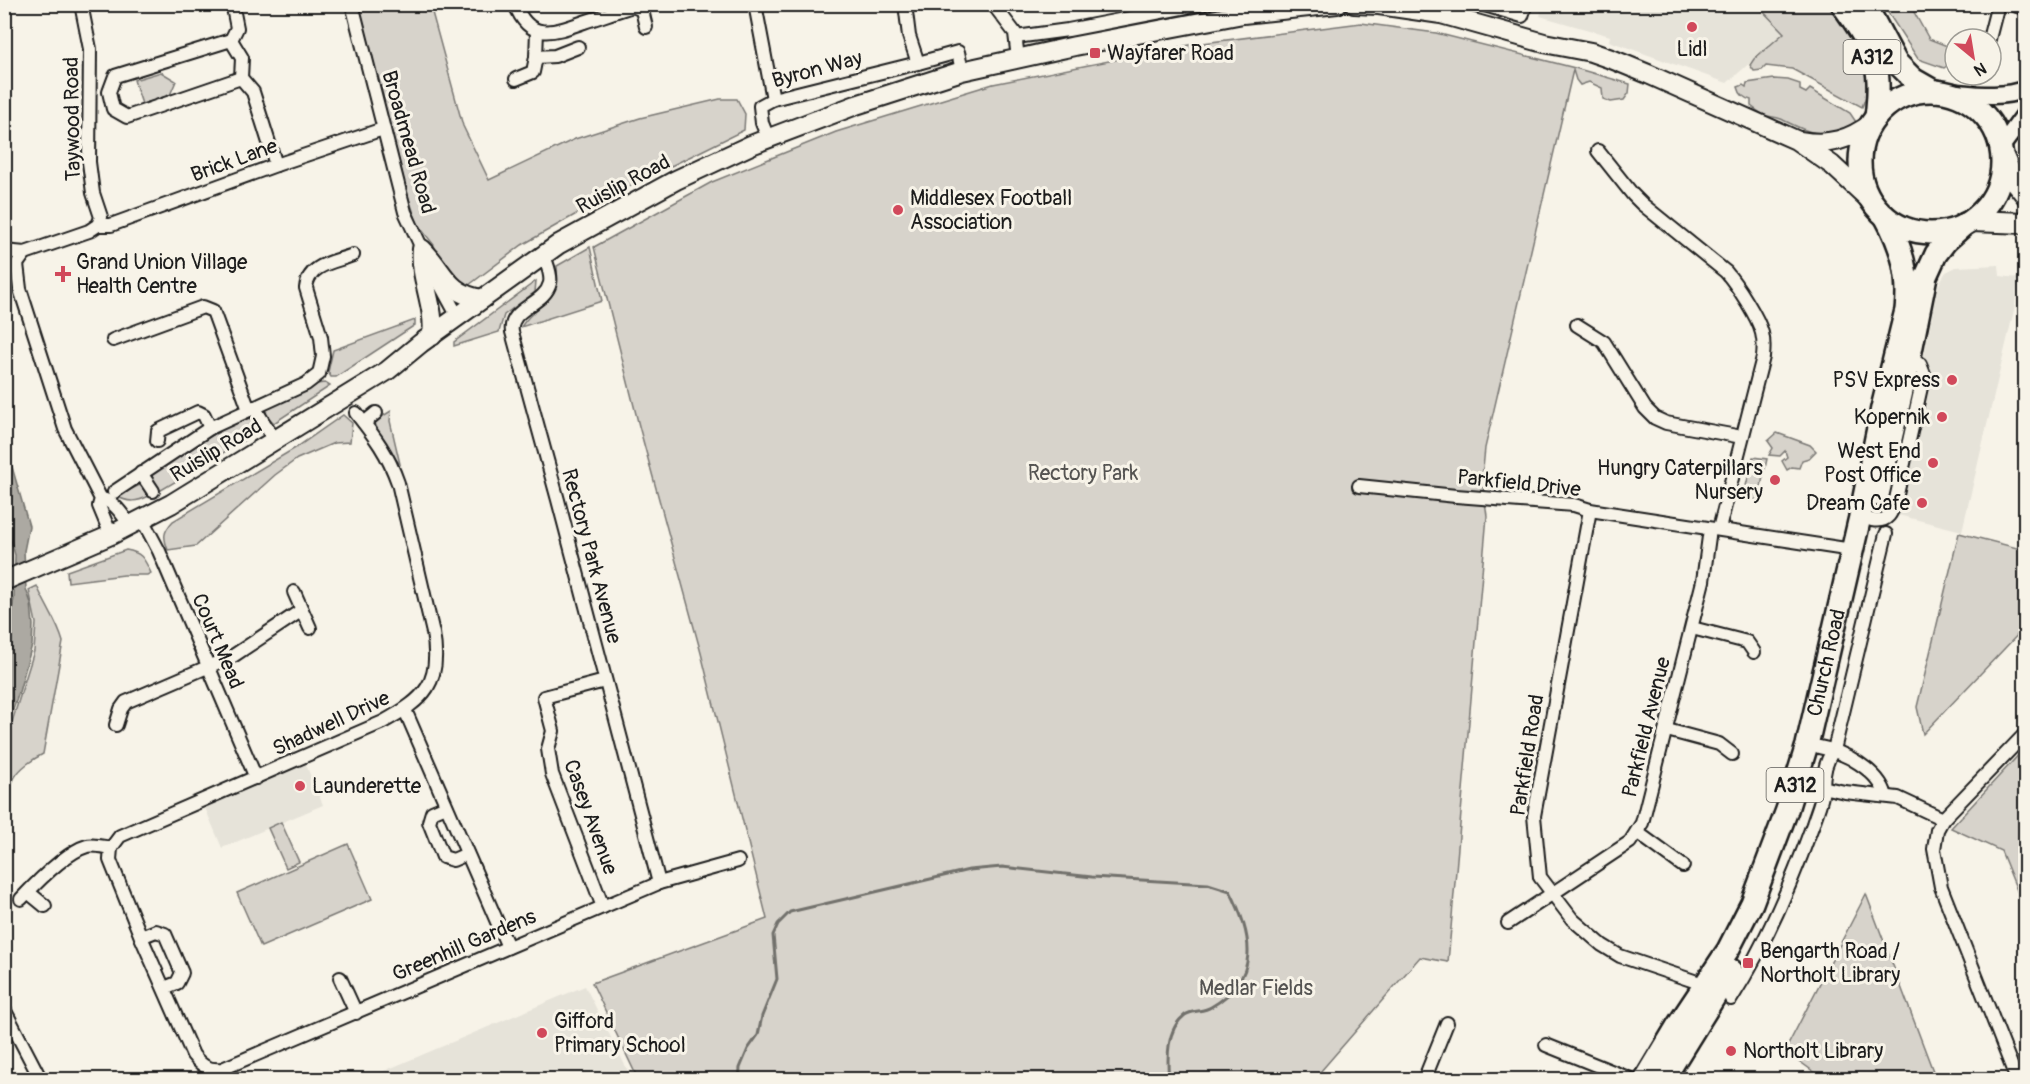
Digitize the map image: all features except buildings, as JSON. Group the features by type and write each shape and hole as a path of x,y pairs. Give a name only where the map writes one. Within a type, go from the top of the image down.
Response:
{"highway":[{"name":"A312","path":"1842,4 1862,35 1876,65 1878,89 1874,120"},
{"name":"A312","path":"1865,4 1901,68 1914,79 1940,92 1965,99 1981,111 1993,127 2001,150 2002,169 1998,187 1989,203 1968,222 1949,231 1931,233 1914,231 1899,225 1880,210 1865,188 1860,170 1861,152 1865,137 1874,120 1888,106 1901,98 1921,92 1940,92"},
{"name":"Church Road","path":"1645,1080 1672,1034 1728,950 1752,903 1787,810 1807,745 1882,408 1902,332 1907,299 1907,275 1903,256 1897,239 1880,210"},
{"name":"Church Road","path":"1663,1080 1720,991 1749,939 1816,786 1827,749 1879,527 1926,276 1936,254 1946,241 1968,222"}],"main road":[{"name":"Ruislip Road","path":"4,581 43,566 136,522 275,441 387,371 559,244 676,180 768,138 856,105 962,71 1243,14 1337,4"},
{"path":"1354,4 1443,9 1544,43 1592,52 1648,74 1796,140 1832,165 1880,210"},
{"path":"1796,140 1832,143 1851,137 1874,120"},
{"path":"2001,150 2013,179 2025,195"},
{"path":"1968,222 2025,223"},
{"path":"422,249 430,257 441,276 458,292 472,298 482,299"},
{"path":"422,249 421,261 433,323 432,336"}],"street":[{"name":"Taywood Road","path":"81,4 90,49 89,162 93,193 100,217 98,225"},
{"name":"Broadmead Road","path":"352,4 405,212 458,317"},
{"path":"514,4 527,26 537,31 554,33 633,6 642,10 646,27"},
{"path":"755,4 773,99"},
{"path":"905,4 909,36 918,63"},
{"path":"993,4 1012,28 1016,37 1017,59"},
{"path":"1016,37 1068,30 1202,4"},
{"path":"1481,4 1524,10"},
{"path":"1992,27 1998,4"},
{"path":"2011,4 2025,9"},
{"path":"233,8 237,28 231,40 115,76 108,92 113,109 127,117 241,78"},
{"path":"516,79 533,72 537,31"},
{"path":"231,40 242,58 241,78 253,92 276,165"},
{"path":"536,57 555,56 578,47"},
{"name":"Byron Way","path":"768,138 762,123 760,106 773,99 958,52 962,71"},
{"path":"1940,92 1992,96 2016,93 2025,89"},
{"path":"2001,150 2007,136 2025,113"},
{"name":"Brick Lane","path":"98,225 111,225 383,129"},
{"name":"Parkfield Avenue","path":"1598,151 1638,200 1734,281 1762,331 1764,342 1763,357 1743,437 1715,529 1704,582 1638,833"},
{"path":"4,251 24,253 89,231 98,225"},
{"path":"24,253 18,264 20,289 65,429 101,499 99,506 111,535"},
{"path":"114,492 210,428 306,384 319,374 323,356 321,337 306,288 307,279 315,268 353,255"},
{"name":"Rectory Park Avenue","path":"544,255 550,275 550,284 544,294 534,304 514,317 510,324 659,883"},
{"path":"112,340 203,307 213,311 251,409 275,441"},
{"path":"1577,325 1605,342 1645,408 1655,418 1666,423 1743,437"},
{"path":"157,441 158,431 198,412 204,415 210,428"},
{"name":"Shadwell Drive","path":"111,848 120,836 383,723 419,699 430,684 436,668 436,651 399,483 391,461 360,418 376,413"},
{"path":"141,473 153,491"},
{"name":"Parkfield Drive","path":"1359,486 1574,505 1590,510 1852,550"},
{"path":"101,499 110,501 136,522"},
{"name":"Parkfield Road","path":"1590,510 1534,816 1540,877 1572,919 1602,945 1620,956 1706,985"},
{"name":"Court Mead","path":"136,522 159,551 207,668 256,778"},
{"path":"294,592 310,628"},
{"path":"116,725 126,702 246,649 302,610"},
{"path":"1692,628 1747,642 1754,652"},
{"name":"Casey Avenue","path":"603,907 552,774 548,749 554,731 544,697 605,681"},
{"path":"405,710 508,947"},
{"path":"1666,730 1719,744 1732,754"},
{"path":"2017,1080 1941,887 1934,849 1937,830 1943,819 2025,734"},
{"path":"1827,749 1860,764 1881,784 1886,796"},
{"path":"1816,786 1906,800 1943,819"},
{"name":"Church Road","path":"1731,999 1753,963 1777,915 1801,857 1816,786"},
{"path":"446,806 432,812 429,822 443,857 453,860 467,855"},
{"path":"1508,923 1630,842 1638,833 1683,866"},
{"path":"45,906 25,896 45,873 89,845 111,848 110,860 141,937 164,988 177,983 182,973 165,934 156,931 141,937"},
{"name":"Greenhill Gardens","path":"164,988 193,1055 200,1064 207,1068 222,1069 659,883 738,861"},
{"path":"340,978 356,1013"},
{"path":"4,1010 41,1080"},
{"path":"1424,1080 1447,1023"},
{"path":"1546,1044 1633,1080"}],"shaded area":[{"path":"1543,5 1757,5 1784,33 1727,83 1609,41 1610,36 1540,16"},
{"path":"1999,265 2000,276 2018,278 2015,306 1962,531 1898,515 1931,381 1924,357 1937,289 1946,272 1956,267"},
{"path":"4,439 29,526 24,551 26,589 31,603 33,625 32,645 5,733 5,651 14,598 15,555 5,520"},
{"path":"301,753 323,805 222,848 200,796"},
{"name":"Gifford Primary School","path":"585,986 632,1079 365,1079"}],"green space":[{"path":"359,5 430,5 463,126 489,180 575,139 640,118 720,99 737,99 745,114 744,130 594,204 522,245 469,285 459,281 440,264 434,245 418,225 408,196"},
{"path":"1757,5 1838,5 1861,44 1871,83 1862,107 1792,69 1766,66 1762,70 1754,71 1750,65 1754,59 1784,33"},
{"path":"1883,5 1910,5 1929,39 1943,44 1943,68 1918,59"},
{"name":"Rectory Park","path":"1361,23 1436,33 1630,84 1629,93 1624,100 1611,102 1603,99 1602,88 1589,82 1580,85 1573,70 1485,448 1482,479 1487,516 1448,962 1420,957 1314,1079 638,1079 592,983 767,919 701,653 639,426 594,247 712,182 836,132 993,84 1195,44"},
{"path":"161,72 176,81 170,95 142,104 134,80"},
{"path":"1774,79 1800,84 1800,90 1806,93 1810,89 1850,113 1856,122 1835,132 1810,132 1761,113 1751,106 1751,100 1743,96 1738,87 1743,85 1746,87 1747,83"},
{"path":"590,247 602,301 521,327 551,296 557,280 557,266"},
{"path":"536,281 535,292 504,315 499,332 454,346 454,342"},
{"path":"415,320 415,325 336,377 331,377 328,372 333,350"},
{"path":"325,383 330,386 274,423 266,415 270,406 316,384"},
{"path":"391,411 390,421 400,464 385,444 375,421"},
{"path":"343,415 352,423 350,442 334,443 297,459 275,475 196,546 168,550 165,535 173,521 297,447"},
{"path":"240,419 253,420 258,432 158,492 150,478 153,472"},
{"path":"1777,433 1810,445 1816,451 1809,458 1802,460 1799,468 1792,467 1787,470 1782,461 1787,457 1785,451 1780,456 1769,455 1773,448 1768,441"},
{"path":"1753,457 1767,459 1758,500 1752,499 1754,492 1745,490"},
{"path":"140,485 145,488 149,496 132,501 116,496"},
{"path":"1959,533 2025,550 2025,627 1923,734 1917,707"},
{"path":"126,550 142,557 151,573 68,582 67,571"},
{"path":"37,586 63,642 43,754 20,770 5,795 5,740 34,651 36,623 29,590"},
{"path":"2025,748 2025,910 2001,851 1951,828"},
{"path":"281,822 299,862 286,868 268,828"},
{"path":"348,844 372,899 261,947 237,893"},
{"path":"1866,894 1936,1079 1824,1079 1785,1051"}],"waterway":[{"path":"739,1080 740,1068 748,1049 758,1035 762,1016 777,979 773,935 778,924 790,912 969,870 1002,867 1092,877 1208,884 1230,891 1244,924 1248,955 1245,969 1238,983 1227,996 1208,1009 1188,1013 1174,1028 1169,1045 1169,1080"}],"place":[{"name":"Lidl","path":"1692,27"},
{"name":"Wayfarer Road","path":"1095,53"},
{"name":"Middlesex Football Association","path":"898,210"},
{"name":"Grand Union Village Health Centre","path":"63,274"},
{"name":"PSV Express","path":"1952,380"},
{"name":"Kopernik","path":"1942,417"},
{"name":"West End Post Office","path":"1933,463"},
{"name":"Hungry Caterpillars Nursery","path":"1775,480"},
{"name":"Dream Cafe","path":"1922,503"},
{"name":"Launderette","path":"300,786"},
{"name":"Bengarth Road / Northolt Library","path":"1748,963"},
{"name":"Gifford Primary School","path":"542,1033"},
{"name":"Northolt Library","path":"1731,1051"}],"park label":[{"name":"Medlar Fields","path":"1256,988"}]}
